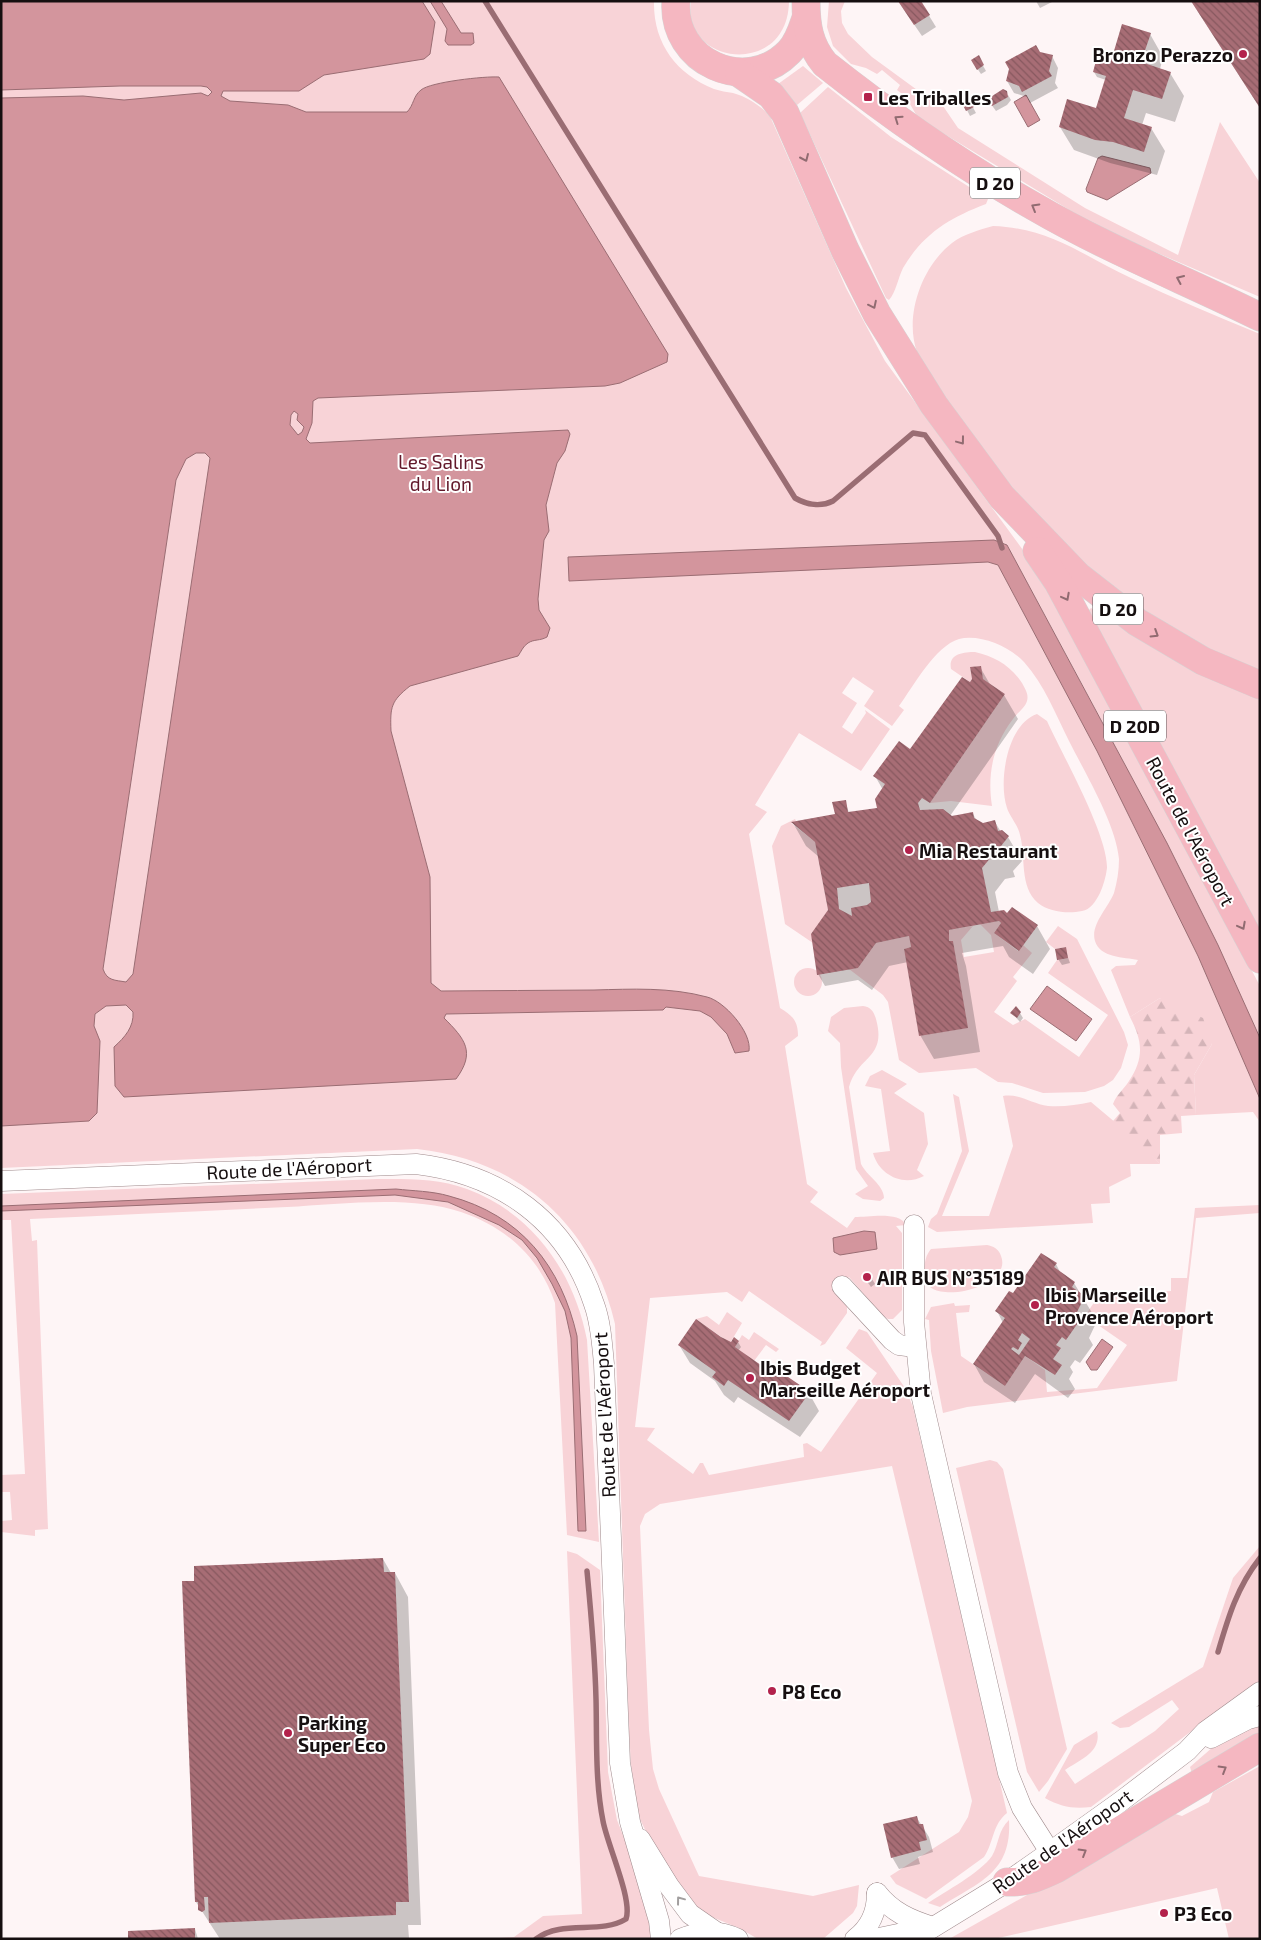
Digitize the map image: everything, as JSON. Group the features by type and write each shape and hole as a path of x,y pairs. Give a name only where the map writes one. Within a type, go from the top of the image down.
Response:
{"main road":[{"path":"676,1 679,30 689,47 702,60 720,69 738,73 757,71 775,64 790,52 800,36 806,10"},
{"name":"D 20","path":"806,10 812,44 825,64 950,155 1044,212 1128,256 1260,317"},
{"name":"D 20","path":"738,73 771,95 785,113 846,250 877,314 934,405 1002,497 1078,576 1137,622 1203,661 1260,685"},
{"name":"D 20","path":"1225,300 1260,310"},
{"name":"Route de l'Aéroport","path":"1002,497 1058,582 1260,959"},
{"path":"1007,1882 1021,1883 1037,1879 1260,1747"}],"street":[{"name":"Route de l'Aéroport","path":"1,1181 416,1164 460,1171 483,1180 518,1199 551,1227 584,1276 595,1305 601,1332 604,1364 620,1763 630,1822 659,1921 661,1939"},
{"path":"914,1225 915,1347 923,1402 1008,1773 1022,1808 1050,1852"},
{"path":"842,1286 892,1340 899,1345 915,1347"},
{"name":"Route de l'Aéroport","path":"1187,1751 1206,1731 1260,1692"},
{"name":"Route de l'Aéroport","path":"914,1939 1007,1882 1187,1751 1248,1719 1260,1716"},
{"name":"Route de l'Aéroport","path":"630,1822 669,1886 690,1914 716,1932"},
{"path":"855,1939 866,1928 872,1916 876,1906 877,1893 885,1903 906,1918 933,1927"},
{"name":"Route de l'Aéroport","path":"874,1939 933,1927"},
{"path":"680,1939 696,1933 716,1932 738,1939"}],"green space":[{"name":"Les Salins du Lion","path":"1,1 654,1 658,30 669,55 678,66 700,83 743,97 757,104 769,114 846,288 885,361 1044,579 1260,986 1260,1038 1201,913 1138,789 1007,545 1000,542 994,541 980,546 954,563 988,562 998,565 1097,751 1198,956 1260,1099 1260,1122 1253,1112 1196,1115 1194,1075 1212,1044 1160,998 1130,1017 1111,970 1116,966 1135,965 1138,960 1107,954 1098,947 1094,935 1097,923 1114,893 1118,876 1119,859 1117,845 1099,799 1044,690 1018,656 1002,646 976,638 959,639 950,643 933,658 918,678 899,706 904,710 892,726 864,706 874,691 853,677 842,693 857,703 842,727 852,734 866,713 865,710 890,729 861,771 799,733 755,805 767,812 749,834 780,1008 794,1019 798,1031 798,1036 785,1046 807,1184 818,1192 810,1202 847,1228 855,1217 891,1216 903,1221 906,1225 896,1226 902,1233 902,1310 893,1319 888,1319 881,1314 849,1277 834,1291 847,1306 847,1313 825,1344 820,1346 822,1342 749,1291 742,1302 727,1292 650,1298 635,1427 655,1428 647,1440 693,1474 700,1463 703,1463 709,1475 804,1457 803,1444 807,1443 821,1452 877,1373 846,1348 859,1329 867,1332 905,1388 913,1407 1007,1813 998,1823 984,1857 926,1899 896,1884 890,1876 959,1832 968,1817 972,1801 892,1466 660,1504 645,1514 640,1526 649,1730 653,1769 659,1789 699,1876 813,1896 859,1885 857,1906 853,1913 823,1939 758,1939 739,1928 697,1911 652,1844 638,1815 631,1765 629,1732 615,1324 604,1288 589,1256 569,1228 546,1203 518,1183 488,1167 454,1156 417,1149 1,1168"},
{"path":"691,1 789,1 784,26 772,43 755,52 736,54 717,50 702,39 692,23"},
{"path":"829,1 845,1 841,11 842,23 848,34 872,57 924,95 936,99 958,128 1085,208 1178,255 1220,122 1260,183 1260,297 1099,228 918,118 906,97 897,90 900,85 882,70 877,74 866,68 851,64 833,46 827,27"},
{"path":"803,66 823,83 797,105 778,84"},
{"path":"828,87 891,137 988,199 986,204 949,221 928,236 903,268 889,300 886,298 800,113"},
{"path":"993,226 1013,228 1049,237 1147,285 1260,334 1260,671 1191,639 1149,613 1109,584 1070,551 1034,513 1000,472 924,367 917,352 913,323 914,308 924,278 941,253 952,243 967,235"},
{"path":"1091,608 1168,656 1260,697 1260,940 1088,611"},
{"path":"975,652 995,659 1012,671 1025,689 1027,701 1006,729 996,750 990,783 992,806 951,801 930,803 1005,694 983,679 980,666 970,668 972,679 970,682 951,669 954,657 961,653"},
{"path":"1037,714 1047,721 1073,773 1100,836 1105,854 1107,868 1101,890 1092,905 1082,911 1065,912 1053,910 1042,906 1032,896 1028,889 1024,871 1019,831 1007,808 1004,797 1007,755 1012,741 1018,729"},
{"path":"795,819 796,821 791,823 815,842 828,910 813,943 785,924 772,846 781,826"},
{"path":"999,921 1001,923 994,933 1018,951 1023,945 1032,953 1013,977 1017,981 994,1012 1013,1025 1025,1019 1079,1057 1108,1015 1048,973 1066,947 1055,949 1046,942 1058,926 1077,939 1124,1032 1128,1045 1121,1068 1113,1080 1104,1086 1085,1092 1043,1093 1012,1083 998,1082 976,1068 919,1073 899,1060 888,1002 883,995 849,969 858,968 876,943 909,936 911,947 904,949 919,1035 967,1028 953,941 949,941 949,930 973,926 961,940 964,957 994,952 991,935 980,924"},
{"path":"808,968 818,972 822,982 818,992 808,996 798,992 794,982 798,972"},
{"path":"1160,998 1203,1018 1212,1044 1194,1075 1196,1115 1181,1116 1182,1133 1160,1135 1160,1164 1113,1121 1120,1113 1113,1104 1134,1072 1140,1056 1137,1033 1130,1017"},
{"path":"863,1006 870,1009 875,1016 878,1042 875,1050 853,1077 849,1087 861,1164 881,1189 884,1198 880,1201 863,1199 855,1194 868,1186 856,1169 841,1067 840,1043 828,1031 831,1017 844,1008"},
{"path":"882,1070 907,1084 894,1093 924,1113 928,1144 917,1170 924,1176 916,1179 900,1179 886,1173 876,1161 873,1153 890,1151 881,1089 865,1086 870,1076"},
{"path":"953,1094 959,1097 969,1151 942,1216 989,1216 1013,1146 1003,1096 1020,1097 1048,1106 1070,1106 1091,1102 1135,1139 1160,1164 1130,1164 1131,1176 1109,1187 1110,1203 1091,1204 1093,1223 937,1232 928,1227 931,1219 937,1214 962,1151"},
{"path":"377,1179 422,1180 456,1185 491,1200 531,1230 561,1269 581,1315 587,1340 599,1542 567,1535 555,1303 540,1272 531,1258 519,1246 493,1226 477,1218 442,1207 399,1202 30,1219 32,1241 37,1240 48,1529 35,1530 35,1536 1,1532 1,1521 12,1520 10,1492 1,1492 1,1475 25,1474 11,1220 1,1220 1,1194"},
{"path":"1260,1205 1260,1213 1196,1218 1177,1381 967,1407 943,1413 931,1351 929,1320 925,1319 931,1307 954,1303 955,1306 970,1305 969,1312 956,1313 961,1356 1005,1386 1025,1356 1045,1370 1047,1392 1097,1388 1127,1345 1085,1316 1099,1295 1171,1291 1171,1278 1187,1278 1195,1208"},
{"path":"987,1245 996,1248 1001,1256 1002,1267 995,1277 983,1285 969,1290 940,1291 930,1287 925,1278 925,1267 927,1256 931,1249"},
{"path":"727,1312 742,1323 730,1343 696,1319 707,1316 719,1325"},
{"path":"754,1332 779,1349 776,1352 766,1345 754,1361 735,1347 742,1335 749,1340"},
{"path":"990,1460 997,1462 1003,1469 1067,1749 1048,1781 1039,1792 1027,1772 956,1468"},
{"path":"1260,1546 1260,1682 1218,1711 1091,1807 1067,1807 1045,1798 1074,1745 1097,1731 1098,1738 1093,1750 1083,1759 1065,1770 1075,1784 1155,1731 1179,1709 1172,1700 1129,1727 1120,1728 1111,1723 1203,1667 1233,1578"},
{"path":"567,1551 577,1554 600,1570 608,1772 617,1820 636,1869 654,1939 485,1939 514,1937 543,1916 582,1914"},
{"path":"1260,1724 1260,1734 1193,1777 1190,1767 1213,1747"},
{"path":"1260,1766 1260,1939 1229,1939 1217,1888 994,1939 949,1939 1172,1813 1182,1816 1209,1802 1213,1792"},
{"path":"1009,1820 1005,1852 999,1864 990,1874 940,1907 928,1903 971,1875 987,1862 992,1856 1005,1824"}],"shaded area":[{"path":"1,1 422,1 435,22 430,54 424,59 324,75 299,91 223,91 221,96 230,101 288,105 306,112 407,112 418,92 426,87 458,80 499,77 668,354 667,362 620,383 605,386 318,398 313,401 312,423 306,439 310,443 568,430 570,434 565,451 557,463 546,505 549,531 544,540 538,599 539,610 550,628 547,637 528,643 523,647 518,656 410,686 399,696 393,705 391,731 430,877 431,983 441,991 637,989 693,994 714,1000 736,1018 746,1035 749,1051 735,1053 727,1034 711,1017 700,1011 666,1007 663,1010 446,1014 444,1018 462,1039 467,1053 466,1061 456,1079 124,1097 115,1086 114,1047 128,1031 132,1022 133,1012 126,1005 106,1006 95,1014 94,1026 100,1041 97,1113 89,1121 1,1126 1,98 83,96 124,100 201,93 208,96 212,92 207,87 201,86 120,86 1,90","holes":["294,411 298,414 297,420 304,427 298,435 290,425 291,415","196,453 205,453 210,458 133,974 126,982 109,978 103,969 176,480 186,459"]},
{"path":"430,1 441,1 461,33 473,33 474,43 471,45 448,45 445,41 447,29"},
{"path":"1026,95 1040,120 1028,127 1014,102"},
{"path":"1102,156 1150,168 1151,173 1107,200 1087,192 1086,189 1098,158"},
{"path":"994,540 1007,545 1167,843 1218,945 1260,1038 1260,1099 1198,956 1097,751 998,565 988,562 569,581 568,557"},
{"path":"1047,986 1092,1019 1076,1041 1030,1009"},
{"path":"396,1189 443,1194 475,1205 497,1216 517,1230 534,1247 560,1287 570,1311 577,1336 586,1531 578,1531 571,1338 565,1311 537,1258 522,1240 499,1225 448,1202 395,1195 1,1211 1,1206"},
{"path":"864,1231 875,1232 877,1249 840,1255 834,1252 833,1238"},
{"path":"1102,1339 1113,1347 1097,1370 1091,1370 1086,1362"}],"building":[{"path":"898,1 921,1 930,15 914,25"},
{"name":"Bronzo Perazzo","path":"1191,1 1260,1 1260,108"},
{"path":"1122,24 1151,33 1141,62 1171,72 1162,99 1133,90 1124,118 1152,127 1144,152 1113,142 1095,140 1059,127 1067,99 1096,108 1106,76 1093,72 1097,57 1111,61"},
{"path":"1036,45 1040,52 1053,55 1049,71 1052,76 1022,92 1019,86 1006,81 1009,69 1005,62"},
{"path":"979,55 984,65 977,70 971,60"},
{"path":"1003,89 1007,91 1008,97 992,106 986,100"},
{"path":"966,92 974,107 966,111 958,96"},
{"name":"Mia Restaurant","path":"981,666 983,679 1005,694 930,803 922,798 918,803 920,810 943,809 952,816 973,812 974,818 983,823 995,820 998,831 1002,830 1009,836 1001,846 1002,854 992,856 982,868 991,912 1004,910 1007,913 1012,907 1038,925 1019,951 994,933 1001,923 999,921 949,930 949,941 953,941 968,1028 919,1036 904,949 911,947 909,936 876,943 858,968 817,975 811,934 828,910 815,842 791,822 835,814 832,802 846,800 848,812 877,808 875,799 885,784 873,776 899,741 910,749 962,677 970,682 972,679 970,667","holes":["869,883 871,902 867,905 851,908 852,916 839,909 837,888"]},
{"path":"1066,947 1068,958 1057,960 1055,949"},
{"path":"1016,1006 1021,1012 1017,1018 1010,1013"},
{"path":"1041,1253 1057,1263 1054,1267 1075,1282 1072,1287 1085,1296 1075,1316 1080,1320 1066,1340 1062,1337 1056,1345 1061,1348 1053,1359 1062,1365 1055,1375 1025,1356 1005,1386 973,1364 1005,1318 995,1311 1009,1291 1013,1293","holes":["1022,1333 1030,1339 1019,1355 1011,1349 1013,1347 1018,1350 1022,1343 1018,1340"]},
{"name":"AIR BUS N°35189","path":"867,1271 873,1278 868,1282 862,1275"},
{"path":"696,1319 731,1342 734,1337 739,1341 735,1347 768,1370 772,1366 810,1392 789,1421 728,1380 724,1386 712,1377 716,1372 678,1345"},
{"path":"383,1558 384,1572 395,1572 409,1902 396,1902 396,1915 209,1923 208,1897 204,1897 205,1910 202,1912 198,1910 198,1902 195,1902 182,1581 194,1581 194,1566"},
{"path":"917,1816 919,1824 923,1824 927,1840 919,1842 921,1850 891,1858 883,1824"},
{"path":"195,1928 195,1939 128,1939 128,1931"}],"waterway":[{"path":"485,1 795,498 814,504 824,504 833,501 913,433 925,435 998,536 1002,548"},
{"path":"1218,1652 1239,1592 1260,1558"},
{"path":"536,1939 546,1933 557,1930 605,1926 616,1924 626,1919 626,1899 619,1871 605,1831 600,1806 595,1667 587,1571"}],"place":[{"name":"Bronzo Perazzo","path":"1243,54"},
{"name":"Les Triballes","path":"868,97"},
{"name":"Mia Restaurant","path":"909,850"},
{"name":"AIR BUS N°35189","path":"867,1277"},
{"name":"Ibis Marseille Provence Aéroport","path":"1035,1305"},
{"name":"Ibis Budget Marseille Aéroport","path":"750,1378"},
{"name":"P8 Eco","path":"772,1691"},
{"name":"Parking Super Eco","path":"288,1733"},
{"name":"P3 Eco","path":"1164,1913"}]}
